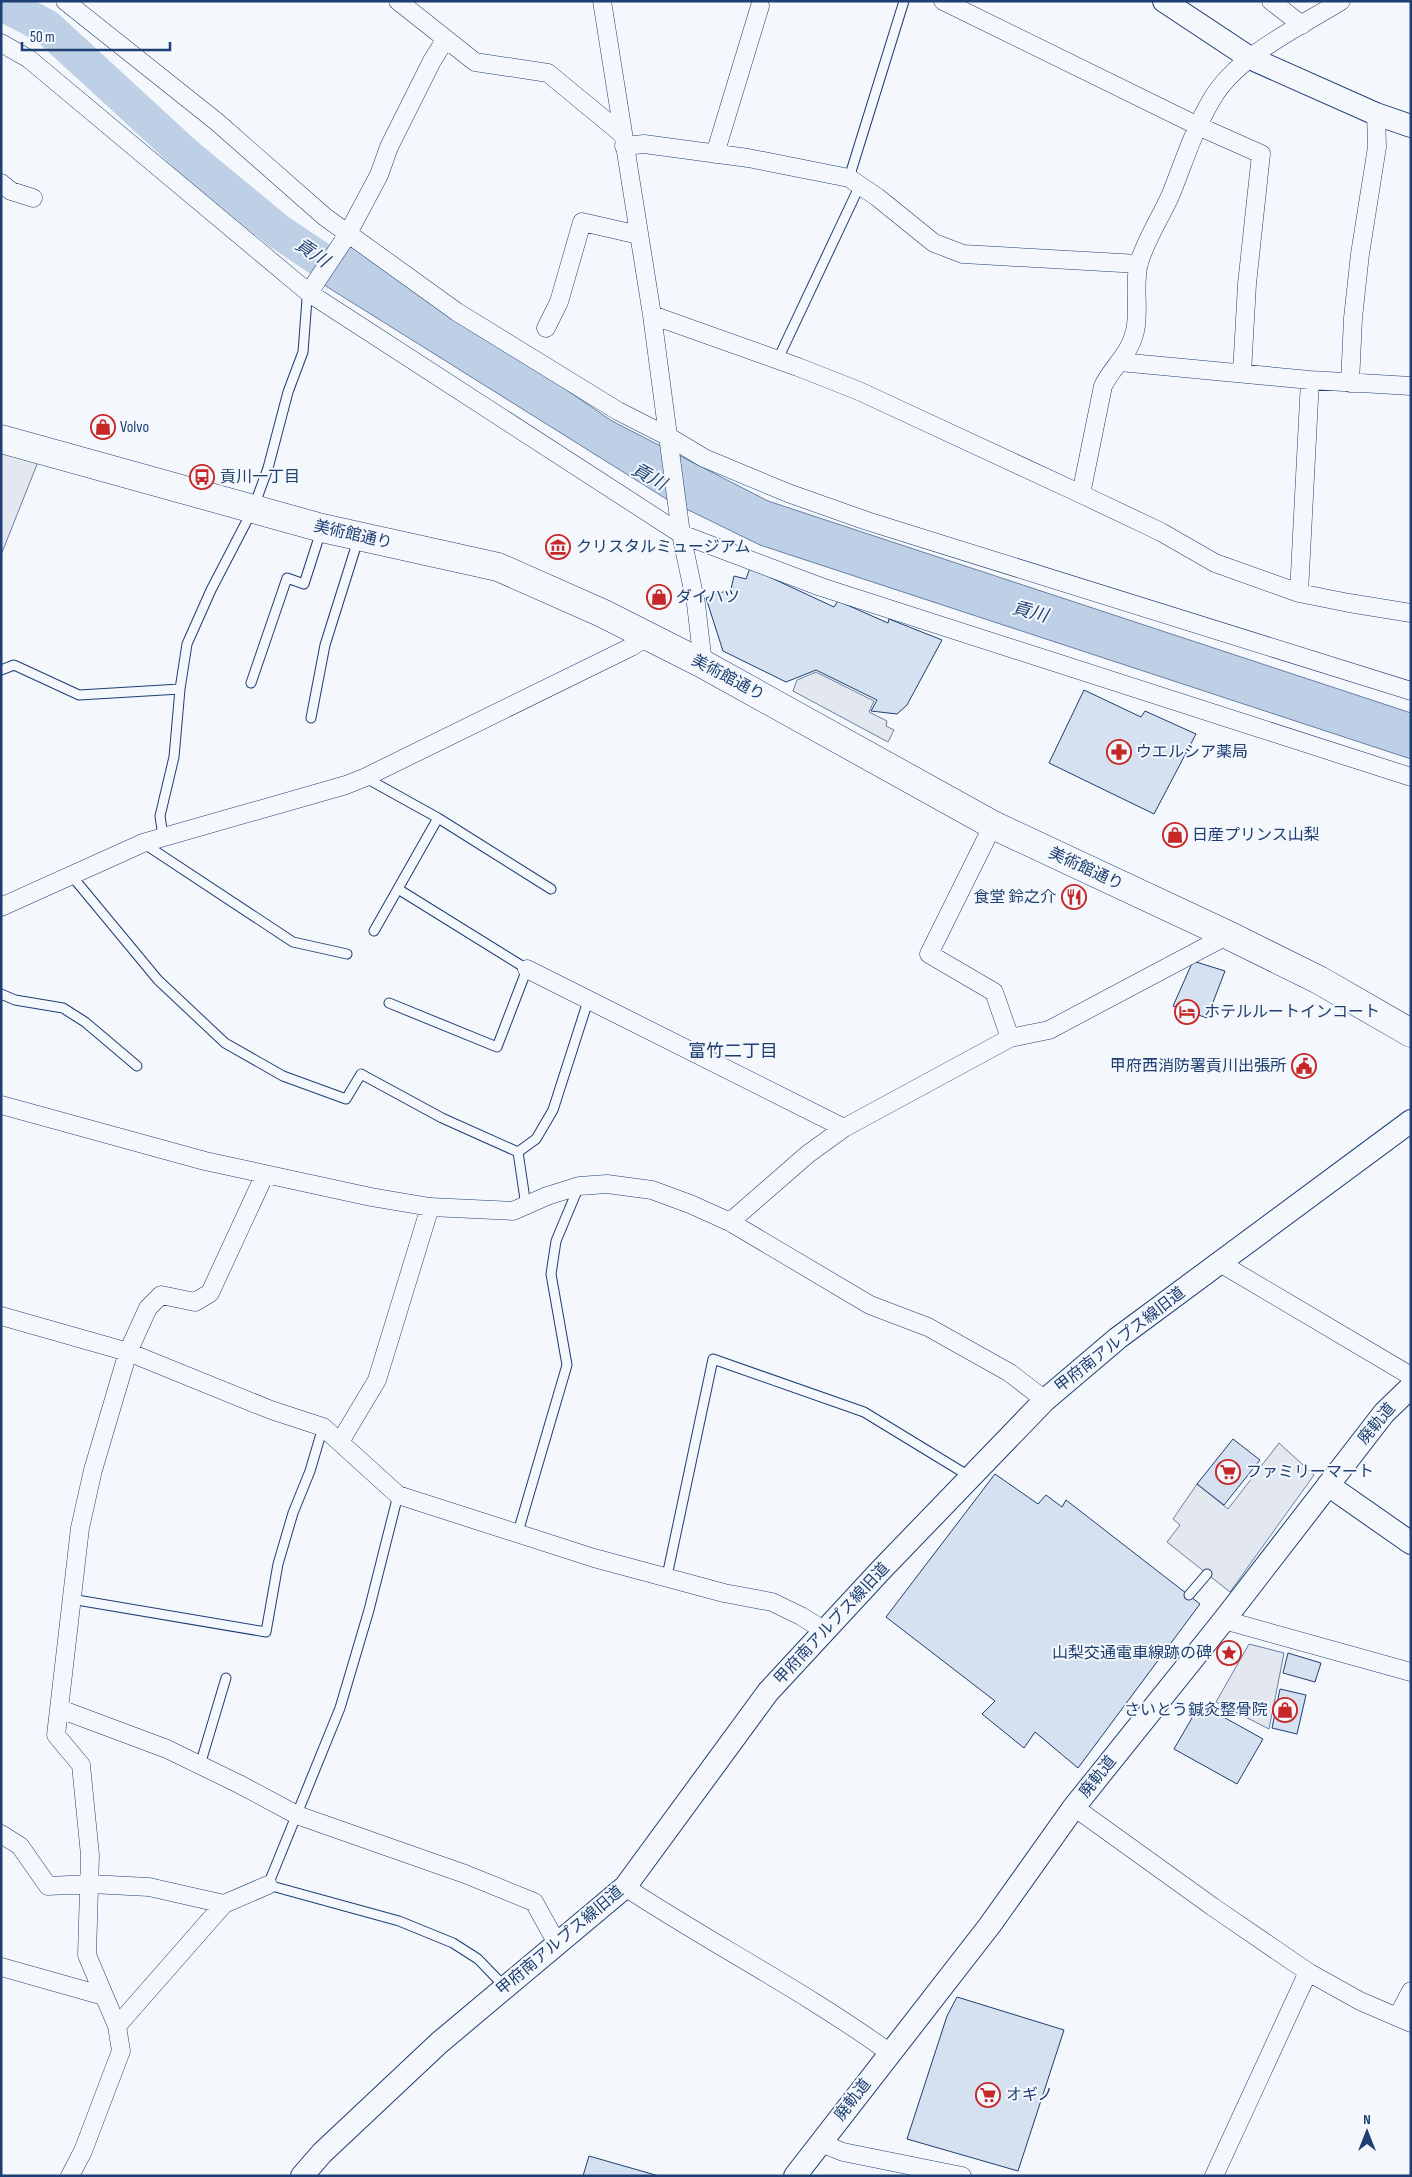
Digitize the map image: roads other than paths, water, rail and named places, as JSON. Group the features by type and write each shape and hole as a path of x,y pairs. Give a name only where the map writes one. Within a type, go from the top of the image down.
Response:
{"highway":[{"name":"美術館通り","path":"1,439 322,528 498,567 589,606 703,664 994,825 1319,980 1411,1032"}],"street":[{"path":"66,1 217,122 347,235 457,312 670,441 704,458 788,493 858,518 1411,691"},
{"path":"398,1 475,62 548,73 623,140 714,154 854,182 877,197 934,243 963,254 1139,264"},
{"path":"602,1 652,315 681,534 696,604 703,664"},
{"path":"943,1 1198,126 1261,154 1247,284 1242,373"},
{"path":"1164,1 1250,58 1376,114 1411,126"},
{"path":"1271,1 1302,25"},
{"path":"1081,494 1102,386 1111,370 1120,362 1130,348 1136,330 1139,264 1170,196 1198,126 1212,98 1250,58 1341,1"},
{"path":"714,154 760,6"},
{"path":"310,290 347,235 379,174 388,147 427,69 445,40"},
{"path":"1,43 29,58 310,290 681,534 830,590 1411,777"},
{"path":"1350,383 1353,318 1360,254 1377,147 1376,114"},
{"path":"1,183 11,191 33,198"},
{"path":"546,328 559,302 582,222 638,235"},
{"path":"652,315 778,359 859,392 1161,532 1215,562 1299,593 1349,604 1411,613"},
{"path":"1120,362 1310,380 1411,386"},
{"path":"1299,593 1310,380"},
{"path":"1,907 162,836 366,778 647,637"},
{"path":"994,825 929,954 994,992 1010,1038"},
{"path":"730,1222 808,1154 844,1128 1010,1038 1048,1030 1228,935"},
{"path":"526,968 588,1001 844,1128"},
{"path":"1,1105 205,1160 371,1197 430,1207 513,1211 547,1196 579,1186 607,1184 652,1190 730,1222 870,1305 928,1327 1010,1373 1045,1400"},
{"name":"甲府南アルプス線旧道","path":"302,2176 322,2153 439,2043 625,1887 768,1692 1045,1400 1118,1338 1411,1121"},
{"path":"70,2176 83,2151 120,2051 117,2026 87,1955 90,1855 81,1765 56,1735 80,1528 90,1480 128,1352 148,1308 162,1295 195,1302 210,1293 265,1174"},
{"path":"340,1442 377,1380 430,1207"},
{"path":"1220,1263 1411,1376"},
{"path":"1,1316 128,1352 271,1410 323,1427 398,1495 594,1558 667,1576 724,1593 772,1602 801,1616 825,1631"},
{"name":"廃軌道","path":"795,2176 990,1925 1074,1807 1224,1620 1384,1413 1411,1387"},
{"path":"1328,1485 1411,1544"},
{"path":"1224,1620 1411,1672"},
{"path":"60,1709 167,1749 296,1815 465,1874 534,1902 558,1945"},
{"path":"1074,1807 1213,1907 1308,1972 1360,2001 1404,2020 1411,1991"},
{"path":"1,1834 20,1846 48,1886 90,1884 149,1887 224,1904"},
{"path":"117,2026 224,1904 268,1885"},
{"path":"625,1887 685,1926 850,2024 890,2053"},
{"path":"1,1967 104,1996"},
{"path":"1214,2176 1308,1972"},
{"path":"821,2143 843,2152 962,2176"}],"lane":[{"path":"778,359 854,182 904,1"},
{"path":"162,836 160,816 174,757 180,689 187,644 211,590 253,509 268,468 288,392 304,352 310,290"},
{"path":"251,683 287,578 304,584 322,528"},
{"path":"311,718 325,645 359,537"},
{"path":"1,670 14,665 79,695 180,689"},
{"path":"366,778 438,818 551,889"},
{"path":"374,932 438,818"},
{"path":"143,843 293,942 347,954"},
{"path":"71,875 158,980 225,1043 283,1076 346,1099 361,1074 442,1118 518,1152"},
{"path":"388,1003 497,1048 526,968 398,889"},
{"path":"1,994 15,1000 63,1008 85,1022 137,1066"},
{"path":"518,1152 536,1139 553,1110 588,1001"},
{"path":"518,1152 526,1206"},
{"path":"518,1532 567,1365 551,1274 556,1242 579,1186"},
{"path":"667,1576 714,1360 864,1412 972,1478"},
{"path":"71,1599 266,1632 278,1564 293,1513 310,1471 323,1427"},
{"path":"398,1495 369,1610 340,1708 268,1885 399,1921 454,1943 478,1959 505,1988"},
{"path":"1189,1595 1207,1574"},
{"path":"200,1765 226,1678"}],"water":[{"path":"348,241 612,421 768,501 1411,713 1411,759 760,545 668,500 321,283"}],"waterway":[{"name":"貢川","path":"1,3 47,27 186,155 278,231 360,286"}],"place":[{"name":"Volvo","path":"103,427"},
{"name":"貢川一丁目","path":"202,477"},
{"name":"クリスタルミュージアム","path":"558,547"},
{"name":"ダイハツ","path":"659,597"},
{"name":"ウエルシア薬局","path":"1119,752"},
{"name":"日産プリンス山梨","path":"1175,835"},
{"name":"食堂 鈴之介","path":"1074,897"},
{"name":"ホテルルートインコート","path":"1187,1012"},
{"name":"甲府西消防署貢川出張所","path":"1304,1066"},
{"name":"ファミリーマート","path":"1228,1472"},
{"name":"山梨交通電車線跡の碑","path":"1229,1653"},
{"name":"さいとう鍼灸整骨院","path":"1285,1710"},
{"name":"オギノ","path":"988,2095"}],"district":[{"name":"富竹二丁目","path":"733,1051"}]}
